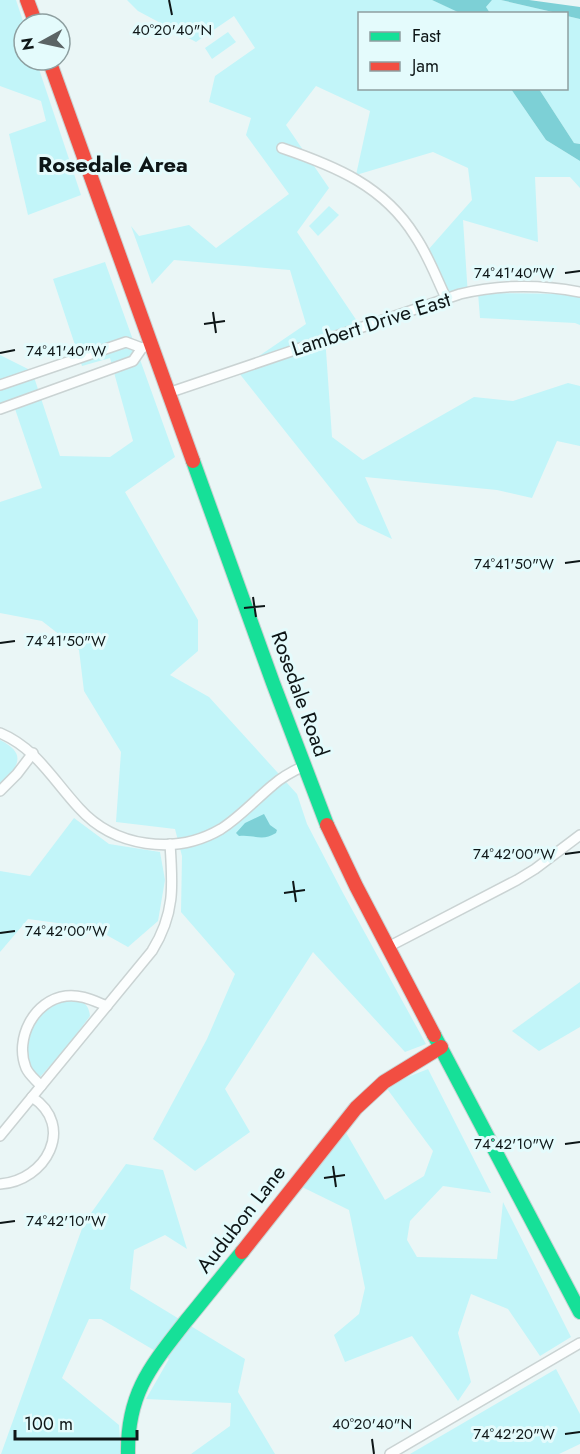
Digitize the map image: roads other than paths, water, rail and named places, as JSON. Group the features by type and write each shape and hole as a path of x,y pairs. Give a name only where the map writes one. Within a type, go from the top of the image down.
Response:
{"street":[{"name":"Rosedale Road","path":"53,72 146,346 168,393 304,766 337,846 580,1312"},
{"path":"282,148 347,173 375,191 414,233 446,298"},
{"name":"Lambert Drive East","path":"168,393 446,298 480,289 519,285 580,292"},
{"path":"0,385 126,342 146,346 133,361 0,409"},
{"path":"0,733 33,753 81,810 106,830 136,842 170,844 193,841 221,829 274,783 304,766"},
{"path":"0,791 33,753"},
{"path":"388,947 517,880 580,835"},
{"path":"0,1136 152,951 166,925 172,893 170,844"},
{"path":"41,1086 30,1075 23,1059 23,1039 32,1019 48,1003 66,996 84,997 107,1006"},
{"name":"Audubon Lane","path":"128,1454 132,1412 143,1380 152,1364 356,1108 384,1082 441,1047"},
{"path":"0,1184 20,1180 31,1174 46,1158 51,1148 53,1127 51,1119 41,1104 32,1097"},
{"path":"390,1454 580,1343"}],"district":[{"name":"Rosedale Area","path":"113,164"}]}
